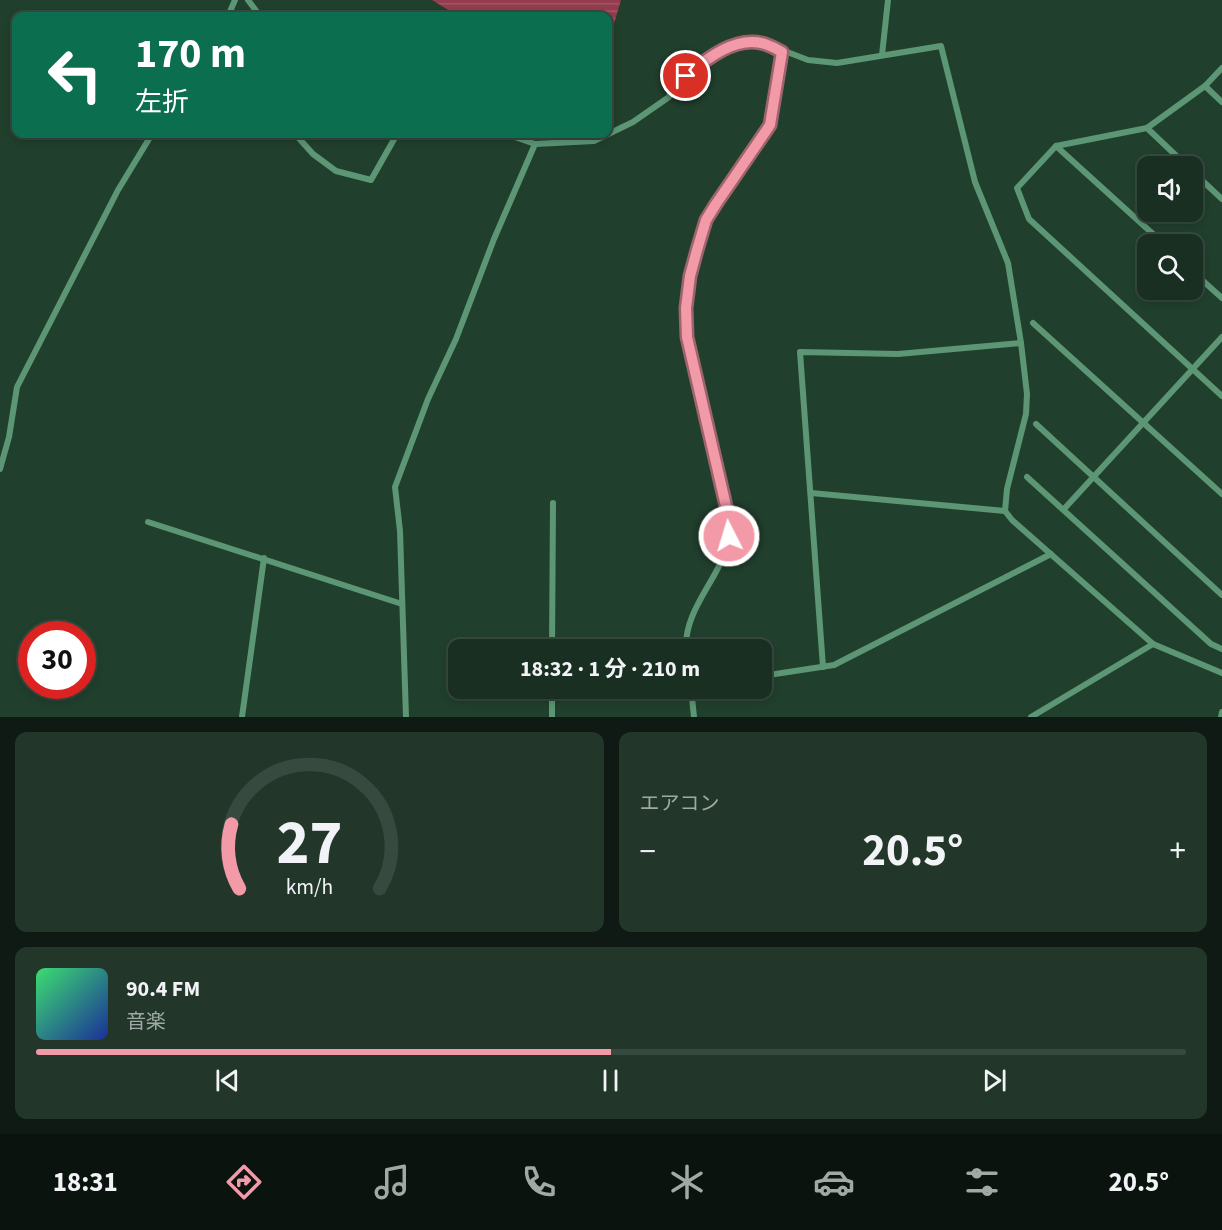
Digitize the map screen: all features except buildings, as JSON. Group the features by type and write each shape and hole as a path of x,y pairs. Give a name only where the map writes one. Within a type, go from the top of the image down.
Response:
{"street":[{"path":"882,55 888,0"},
{"path":"612,132 633,122 669,97 672,88 699,64 724,49 748,43 764,44 808,60 837,63 941,46 975,182 1008,263 1021,343 1027,394 1026,414 1007,489 1005,511 1011,520 1153,644 1222,672"},
{"path":"686,639 686,631 722,560 729,536 729,519 687,337 686,308 690,276 706,220 770,125 782,52"},
{"path":"1222,68 1205,86 1146,128 1056,146 1017,188 1029,219 1222,396"},
{"path":"1205,86 1222,102"},
{"path":"1146,128 1176,156"},
{"path":"0,469 9,436 17,387 118,190 150,138"},
{"path":"299,138 313,154 336,171 371,180 395,138"},
{"path":"518,138 535,144 594,141 600,138"},
{"path":"406,717 400,531 395,487 428,399 456,339 494,239 535,144"},
{"path":"1056,146 1153,234"},
{"path":"1203,181 1222,199"},
{"path":"1203,281 1222,298"},
{"path":"1033,323 1222,494"},
{"path":"1064,509 1222,337"},
{"path":"823,667 800,352 898,354 1021,343"},
{"path":"1036,423 1222,594"},
{"path":"1027,477 1211,644 1222,649"},
{"path":"811,494 1005,511"},
{"path":"552,639 553,503"},
{"path":"148,522 402,604"},
{"path":"772,675 834,665 1051,554"},
{"path":"242,717 264,558"},
{"path":"1031,717 1153,644"},
{"path":"552,699 552,717"},
{"path":"692,699 694,717"},
{"path":"1221,717 1222,712"}],"shaded area":[{"path":"432,0 621,0 612,30 612,12 452,12"}],"route":[{"path":"686,76 699,64 724,49 748,43 764,44 782,52 770,125 706,220 690,276 686,308 687,337 729,519 729,536"}]}
